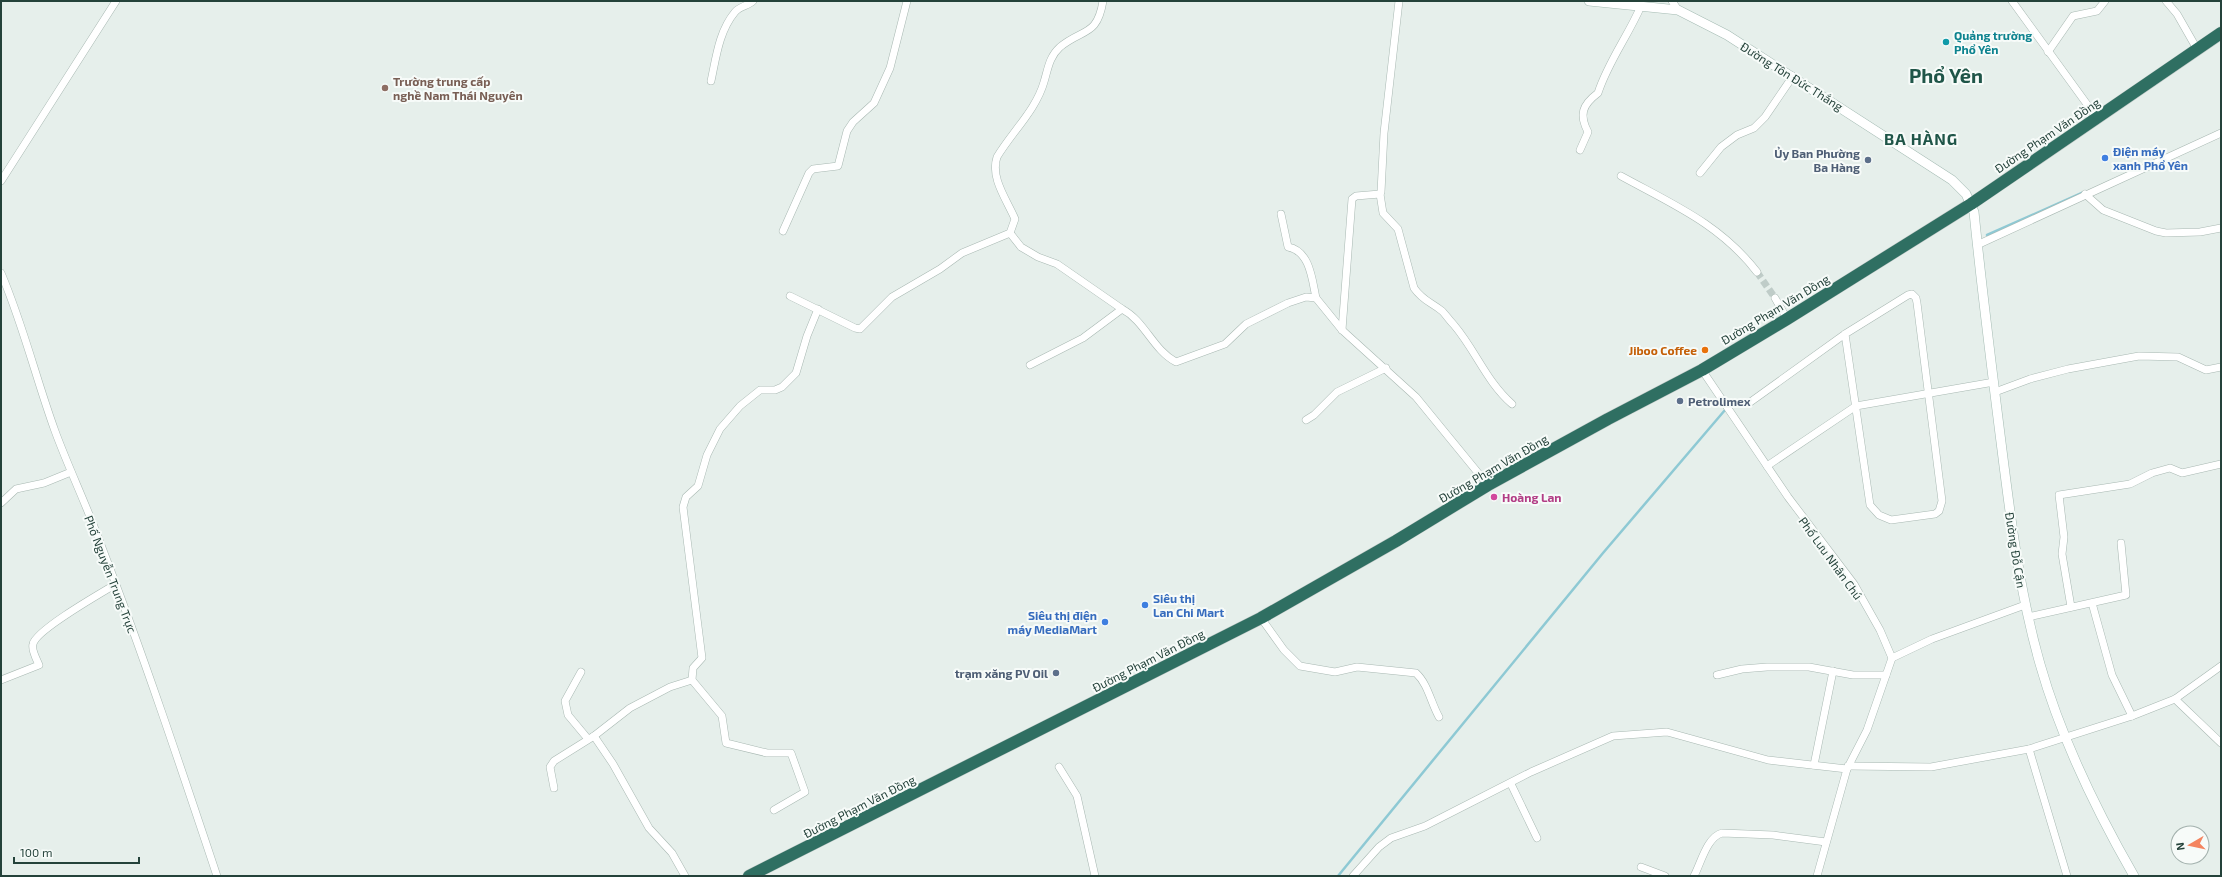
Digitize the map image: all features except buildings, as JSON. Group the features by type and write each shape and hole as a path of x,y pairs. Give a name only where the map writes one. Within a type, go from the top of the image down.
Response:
{"highway":[{"name":"Đường Phạm Văn Đồng","path":"750,876 1261,618 1396,541 1488,485 1608,419 1702,370 1787,319 1971,204 2221,33"}],"main road":[{"name":"Đường Tôn Đức Thắng","path":"1589,1 1678,10 1727,34 1952,180 1962,188 1971,204"},
{"name":"Đường Đỗ Cận","path":"1971,204 1995,392 2025,605 2041,666 2067,738 2089,790 2134,876"}],"street":[{"path":"1,181 116,1"},
{"path":"711,81 720,44 731,19 735,12 753,1"},
{"path":"783,231 812,169 838,166 847,131 874,103 893,58 907,1"},
{"path":"790,296 855,328 860,329 892,297 940,269 962,253 1010,233 1015,219 996,175 994,164 997,156 1029,112 1044,83 1048,62 1060,47 1090,30 1097,22 1104,1"},
{"path":"1399,1 1384,133 1380,194 1382,213 1398,230 1414,288 1418,294 1432,306 1441,310 1455,326 1476,356 1488,378 1512,404"},
{"path":"1672,1 1678,10"},
{"path":"2012,1 2097,118"},
{"path":"2048,52 2073,16 2097,11 2105,1"},
{"path":"2166,1 2177,14 2197,49"},
{"path":"1580,150 1588,132 1583,125 1583,111 1591,97 1598,93 1605,72 1626,33 1633,25 1641,6"},
{"path":"1700,173 1721,147 1737,135 1754,128 1765,117 1793,76"},
{"path":"1977,245 2221,133"},
{"path":"1621,176 1703,221 1731,242 1757,272"},
{"path":"1342,330 1352,199 1356,196 1380,194"},
{"path":"2086,194 2103,210 2166,233 2200,232 2221,228"},
{"path":"1281,214 1288,247 1298,250 1301,254 1312,276 1316,298 1342,330 1386,368 1426,408 1488,485"},
{"path":"1010,233 1021,247 1038,257 1057,264 1133,315 1167,357 1176,362 1225,344 1246,324 1282,305 1306,297 1316,298"},
{"name":"Phố Nguyễn Trung Trực","path":"1,273 17,311 38,385 116,584 180,764 217,876"},
{"path":"1749,403 1845,334 1912,294 1916,298 1917,303 1927,392 1942,501 1942,508 1935,514 1891,520 1884,519 1873,509 1868,500 1845,334"},
{"path":"1775,298 1787,319"},
{"path":"774,810 805,792 791,753 767,753 726,743 722,716 692,680 693,668 702,658 683,502 698,486 713,440 740,406 760,390 775,390 782,387 796,373 807,336 818,309"},
{"path":"1030,365 1083,338 1122,309"},
{"path":"1995,392 2030,379 2068,369 2139,356 2178,357 2206,370 2221,367"},
{"path":"1306,420 1314,415 1337,392 1386,368"},
{"name":"Phố Lưu Nhân Chú","path":"1702,370 1814,533 1854,584 1880,630 1892,658"},
{"path":"1767,466 1856,406 1927,392 1994,382"},
{"path":"2071,607 2062,554 2064,537 2059,495 2130,484 2152,473 2170,468 2182,473 2221,464"},
{"path":"1,503 16,489 44,483 71,472"},
{"path":"2028,617 2071,607 2092,604 2126,595 2121,543"},
{"path":"1,680 39,665 33,648 34,641 54,623 116,584"},
{"path":"2092,604 2110,668 2132,716"},
{"path":"1817,876 1848,767 1867,730 1892,658 1932,639 2025,605"},
{"path":"1261,618 1284,650 1300,666 1335,672 1357,667 1416,673 1426,687 1430,700 1439,717"},
{"path":"1353,876 1379,847 1391,838 1425,826 1511,784 1531,772 1613,736 1655,732 1678,734 1768,760 1814,765 1848,767 1931,767 2029,749 2132,716 2175,699 2221,666"},
{"path":"1717,675 1742,669 1767,667 1809,667 1853,675 1886,675"},
{"path":"1814,765 1833,671"},
{"path":"581,672 565,701 568,715 591,738 613,764 650,828 672,853 686,876"},
{"path":"554,788 552,764 591,738 630,708 670,687 692,680"},
{"path":"2175,699 2221,743"},
{"path":"2029,749 2067,876"},
{"path":"1059,767 1077,796 1095,876"},
{"path":"1511,784 1537,838"},
{"path":"1694,876 1716,835 1722,833 1772,835 1826,842"},
{"path":"1640,867 1665,876"}],"waterway":[{"path":"1987,235 2084,192"},
{"path":"1338,876 1603,553 1725,410"}],"tunnel":[{"path":"1757,272 1775,298"}],"place":[{"name":"Quảng trường Phổ Yên","path":"1946,42"},
{"name":"Trường trung cấp nghề Nam Thái Nguyên","path":"385,88"},
{"name":"Điện máy xanh Phổ Yên","path":"2105,158"},
{"name":"Ủy Ban Phường Ba Hàng","path":"1868,160"},
{"name":"Jiboo Coffee","path":"1705,350"},
{"name":"Petrolimex","path":"1680,401"},
{"name":"Hoàng Lan","path":"1494,497"},
{"name":"Siêu thị Lan Chi Mart","path":"1145,605"},
{"name":"Siêu thị điện máy MediaMart","path":"1105,622"},
{"name":"trạm xăng PV Oil","path":"1056,673"}],"district":[{"name":"Phổ Yên","path":"1946,75"},
{"name":"BA HÀNG","path":"1921,138"}]}
